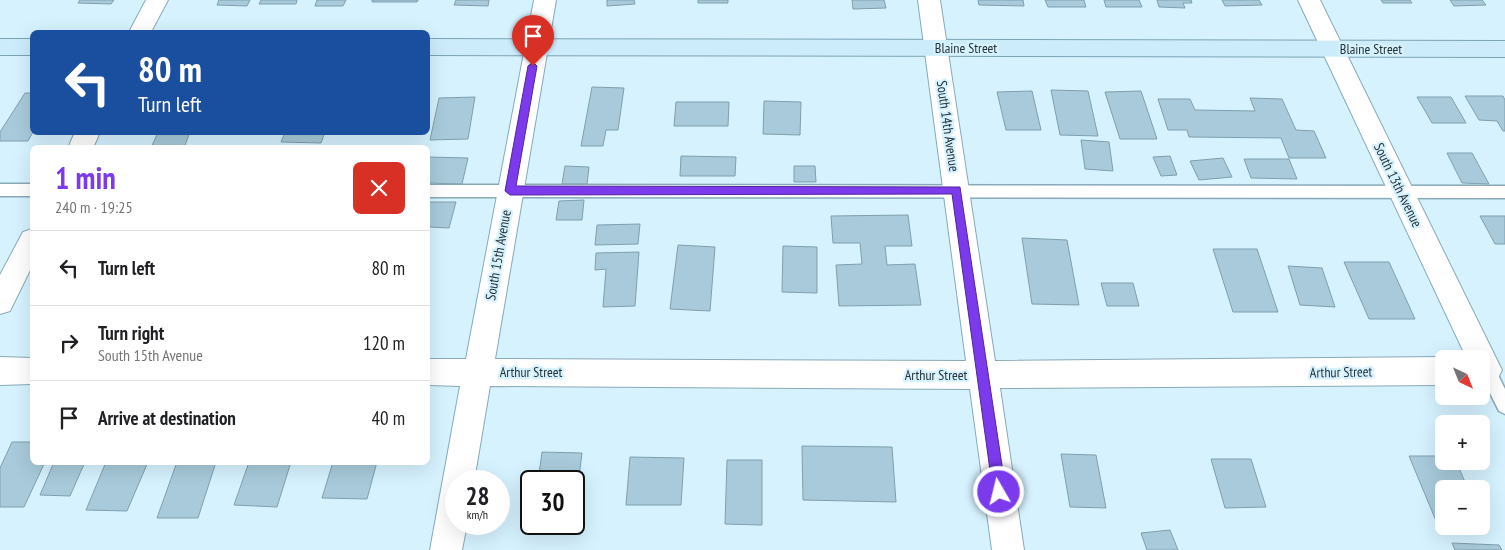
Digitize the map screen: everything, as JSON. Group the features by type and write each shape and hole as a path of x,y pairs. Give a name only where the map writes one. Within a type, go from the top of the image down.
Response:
{"main road":[{"path":"0,47 30,47"},
{"name":"Blaine Street","path":"430,48 1505,49"}],"street":[{"path":"141,30 157,0"},
{"name":"South 15th Avenue","path":"460,470 545,0"},
{"name":"South 14th Avenue","path":"929,0 1008,550"},
{"name":"South 13th Avenue","path":"1310,0 1401,191 1491,370"},
{"path":"0,302 30,244"},
{"path":"0,371 30,371"},
{"name":"Arthur Street","path":"430,372 982,375 1435,371"},
{"path":"446,550 449,535"}],"lane":[{"path":"0,190 30,190"},
{"path":"430,191 1505,192"},
{"path":"1491,370 1505,406"}],"building":[{"path":"80,0 114,0 111,4 78,3"},
{"path":"219,0 250,0 247,6 217,5"},
{"path":"261,0 297,0 296,4 259,4"},
{"path":"317,0 346,0 343,6 315,6"},
{"path":"372,0 418,0 417,2 372,2"},
{"path":"456,0 489,0 488,6 454,5"},
{"path":"607,0 634,0 635,4 607,6"},
{"path":"698,0 728,0 728,3 698,3"},
{"path":"852,0 884,0 886,8 853,9"},
{"path":"978,0 1023,0 1024,6 979,5"},
{"path":"1045,0 1084,0 1086,7 1048,7"},
{"path":"1104,0 1139,0 1142,7 1106,7"},
{"path":"1157,0 1191,0 1192,3 1183,3 1185,8 1159,7"},
{"path":"1222,0 1259,0 1262,5 1225,6"},
{"path":"1381,0 1410,0 1412,3 1383,3"},
{"path":"1450,0 1482,0 1486,5 1454,6"},
{"path":"592,87 624,88 618,130 606,130 603,146 581,146"},
{"path":"1051,90 1088,91 1098,136 1060,135"},
{"path":"1032,91 1041,130 1006,130 997,92"},
{"path":"1141,91 1157,139 1120,139 1105,92"},
{"path":"25,93 30,93 31,135 28,141 0,141 0,132"},
{"path":"1465,96 1503,96 1505,100 1505,131 1503,131 1497,121 1479,120"},
{"path":"475,97 468,139 430,140 439,98"},
{"path":"1417,97 1451,97 1466,123 1432,123"},
{"path":"1250,98 1282,99 1296,130 1314,131 1326,158 1289,158 1281,138 1189,137 1187,130 1168,130 1158,99 1190,99 1195,110 1255,111"},
{"path":"764,101 801,102 800,135 763,134"},
{"path":"676,102 729,102 728,126 674,126"},
{"path":"157,135 189,135 185,145 152,145"},
{"path":"284,135 324,135 321,143 281,142"},
{"path":"1081,140 1109,142 1113,171 1085,169"},
{"path":"1447,153 1472,153 1489,184 1462,183"},
{"path":"681,156 736,157 735,176 680,176"},
{"path":"1170,156 1177,175 1161,176 1153,157"},
{"path":"430,157 468,158 462,184 430,183"},
{"path":"1223,158 1232,177 1199,180 1190,161"},
{"path":"1244,159 1289,159 1297,179 1251,178"},
{"path":"565,166 589,167 587,184 562,184"},
{"path":"794,166 815,166 816,182 794,182"},
{"path":"584,200 582,220 556,220 559,201"},
{"path":"430,202 456,202 449,228 430,227"},
{"path":"908,215 912,246 885,246 887,265 915,264 921,305 839,306 836,265 862,264 860,243 833,243 831,216"},
{"path":"1480,216 1505,216 1505,244 1495,244"},
{"path":"640,224 638,244 595,245 597,225"},
{"path":"1022,238 1067,240 1079,305 1032,304"},
{"path":"678,245 715,247 710,311 670,309"},
{"path":"783,246 817,247 817,293 782,292"},
{"path":"1213,249 1257,249 1278,312 1233,312"},
{"path":"639,252 635,306 603,307 606,269 595,270 596,253"},
{"path":"1344,262 1389,262 1415,319 1369,319"},
{"path":"1288,266 1322,268 1335,307 1300,305"},
{"path":"1101,283 1133,283 1139,306 1107,306"},
{"path":"12,442 30,442 30,465 44,465 24,507 0,507 0,468"},
{"path":"802,446 892,447 896,502 803,500"},
{"path":"542,452 582,453 580,470 540,470"},
{"path":"1061,454 1096,455 1106,508 1070,507"},
{"path":"1409,456 1435,456 1435,470 1460,470 1464,480 1435,480 1435,518"},
{"path":"630,457 684,458 681,505 626,505"},
{"path":"1211,459 1251,459 1266,507 1225,508"},
{"path":"727,460 762,460 762,525 725,524"},
{"path":"53,465 84,465 70,496 40,495"},
{"path":"105,465 147,465 127,511 86,510"},
{"path":"176,465 215,465 198,518 157,518"},
{"path":"248,465 290,465 277,507 234,505"},
{"path":"332,465 376,465 367,499 322,498"},
{"path":"1170,530 1178,550 1147,550 1141,533"},
{"path":"1452,543 1499,545 1502,550 1455,550"}],"route":[{"path":"533,66 510,191 956,190 999,492"}]}
